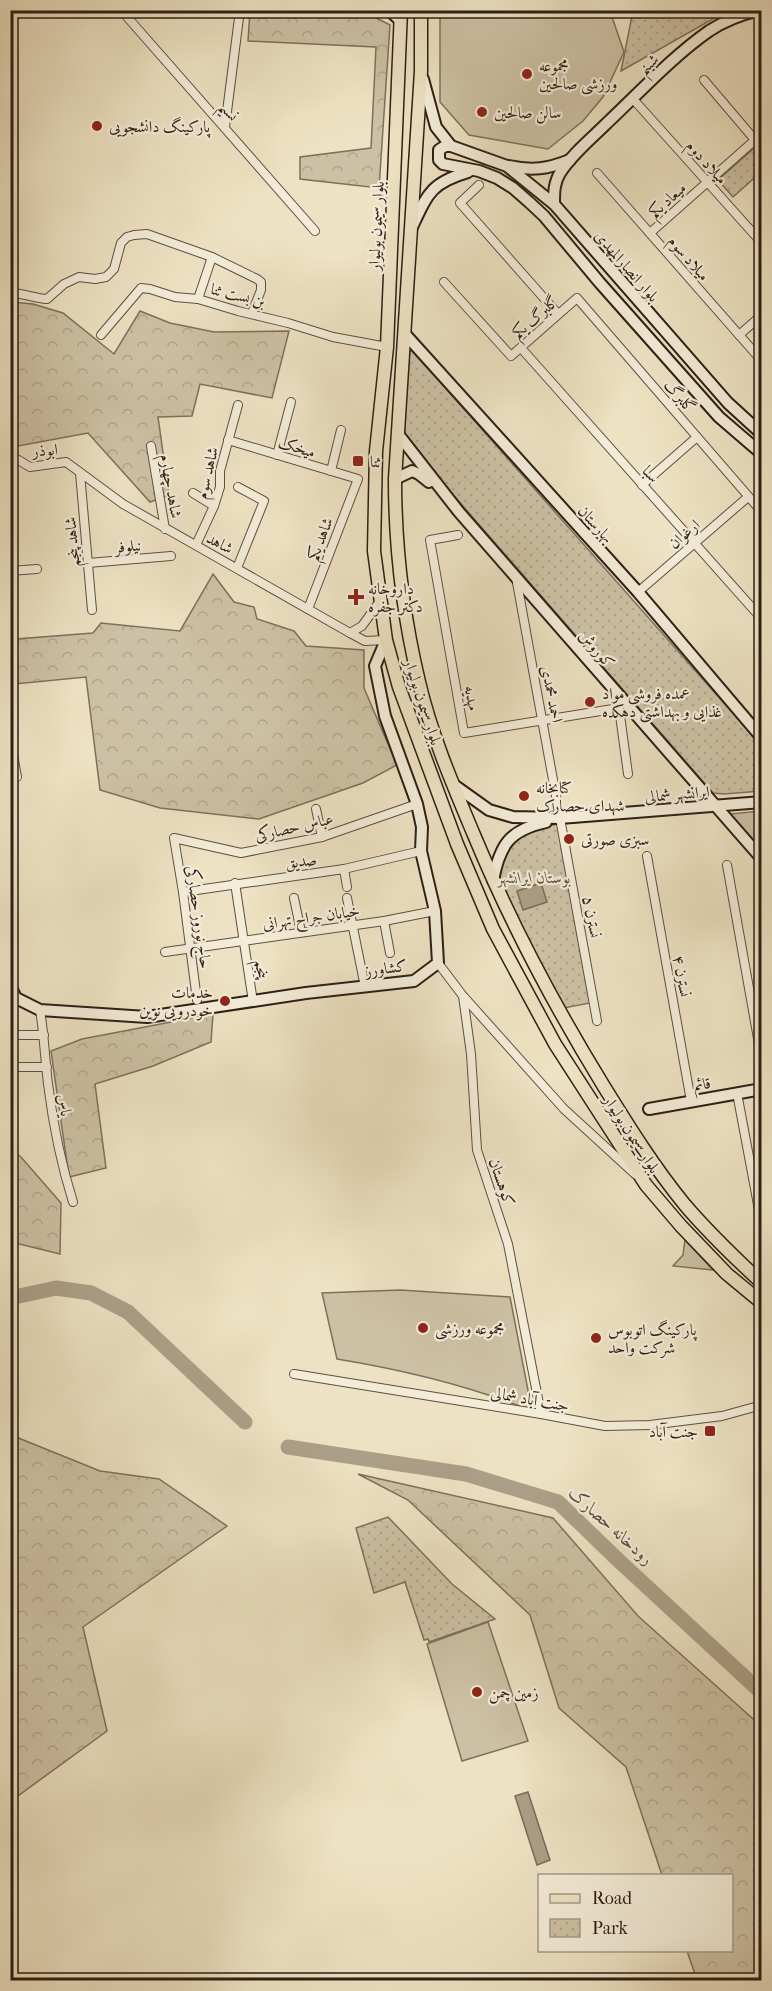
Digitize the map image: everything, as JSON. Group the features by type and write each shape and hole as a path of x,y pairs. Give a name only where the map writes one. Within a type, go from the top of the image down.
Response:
{"main road":[{"name":"بلوار سیمون بولیوار","path":"422,12 412,227 395,479 395,523 411,644 430,722 453,785 493,880 543,984 571,1033 645,1154 686,1205 726,1249 762,1283"},
{"name":"بلوار سیمون بولیوار","path":"401,16 387,347 376,462 374,551 386,640 415,734 457,844 493,929 555,1044 646,1185 681,1226 728,1274 762,1304"}],"street":[{"name":"نسیم","path":"121,10 315,231"},
{"path":"225,127 240,10"},
{"path":"389,10 401,16"},
{"name":"شبنم","path":"570,160 683,52 711,30 759,14"},
{"path":"421,71 436,127 451,146"},
{"name":"میعاد یکم","path":"650,233 755,140 704,80"},
{"name":"میلاد دوم","path":"633,99 762,243"},
{"name":"بلوار انصارالمهدی","path":"762,434 728,403 554,204 507,166 451,146 445,146 439,150 439,160 447,166 472,170 497,178 513,188 544,216 613,298 719,417 762,454"},
{"path":"507,166 526,170 548,169 570,160"},
{"path":"554,204 554,187 570,160"},
{"path":"412,227 424,200 433,188 449,178 472,170"},
{"name":"میلاد سوم","path":"597,173 762,361"},
{"path":"479,185 460,203 558,314"},
{"path":"10,292 47,299 64,284 79,277 95,279 106,277 114,269 121,243 127,237 147,234 212,257 261,282 261,291 252,313"},
{"path":"198,299 212,257"},
{"name":"گلبرگ یکم","path":"444,282 511,356 577,298"},
{"name":"بن بست ثنا","path":"101,335 141,288 175,297 198,299 333,337 387,347"},
{"name":"گلبرگ","path":"577,298 762,512"},
{"path":"739,335 762,315"},
{"name":"بهارستان","path":"405,334 638,592 762,738"},
{"name":"سبا","path":"520,348 761,619"},
{"path":"278,455 291,402"},
{"name":"شاهد سوم","path":"196,545 220,487 220,471 238,405"},
{"path":"331,471 341,430"},
{"path":"398,434 459,512"},
{"path":"642,484 697,437"},
{"name":"میخک","path":"228,440 358,479"},
{"name":"شاهد چهارم","path":"151,446 165,529"},
{"name":"ابوذر","path":"10,455 30,467 66,462 80,472"},
{"path":"395,479 412,471 419,474 459,512"},
{"name":"شاهد","path":"80,472 123,504 350,633 365,641 386,640"},
{"name":"شاهد پنجم","path":"80,472 92,610"},
{"name":"شاهد یکم","path":"308,609 358,479"},
{"path":"237,487 264,501 237,568"},
{"path":"193,493 214,506"},
{"name":"ارغوان","path":"638,592 748,497"},
{"name":"کوروش","path":"459,512 762,859"},
{"name":"مهدیه","path":"458,535 430,540 464,733 619,708 628,774"},
{"name":"نیلوفر","path":"88,563 171,556"},
{"path":"10,571 37,568"},
{"name":"احمد محمدی","path":"516,576 560,818"},
{"path":"350,633 362,626 381,600"},
{"path":"386,640 375,666 385,716 417,804 422,827 421,851 435,911 438,963"},
{"path":"10,738 17,777"},
{"path":"453,785 479,805 500,814 560,818"},
{"name":"ایرانشهر شمالی","path":"560,818 762,802"},
{"name":"عباس حصارکی","path":"174,838 241,853 322,837 417,804"},
{"path":"316,809 322,837"},
{"path":"493,880 500,854 511,837 525,826 560,818"},
{"name":"نسترن ۵","path":"560,818 597,1021"},
{"name":"حاج نوروز حصارکی","path":"174,838 197,1000"},
{"name":"صدیق","path":"183,892 344,869 421,851"},
{"name":"نسترن ۴","path":"647,856 691,1101"},
{"path":"727,866 762,1061"},
{"path":"344,869 347,887"},
{"name":"پنجم","path":"235,883 253,1002"},
{"path":"294,898 301,932"},
{"path":"347,898 364,987"},
{"name":"خیابان جراح تهرانی","path":"165,952 384,921 435,911"},
{"path":"384,921 390,953"},
{"name":"کشاورز","path":"10,986 14,999 40,1010 147,1017 414,981 438,963"},
{"name":"کوهستان","path":"438,963 463,996 471,1054 477,1150 508,1244 541,1414"},
{"path":"463,996 564,1109 646,1185"},
{"name":"یاس","path":"40,1010 58,1147 73,1202"},
{"path":"17,1035 44,1035"},
{"path":"12,1067 47,1067"},
{"name":"قائم","path":"649,1109 762,1089"},
{"path":"737,1093 762,1226"},
{"name":"جنت آباد شمالی","path":"294,1374 605,1426 650,1425 722,1416 762,1405"}],"green space":[{"path":"633,10 727,11 621,71"},
{"path":"250,11 363,11 390,25 379,188 300,179 300,157 371,148 376,47 248,41"},
{"name":"مجموعه ورزشی صالحین","path":"440,11 610,11 624,52 603,97 583,121 548,149 469,135 440,102"},
{"path":"761,142 761,172 733,197 718,180"},
{"path":"10,302 33,304 63,313 114,354 140,311 170,323 214,332 289,331 272,398 200,384 192,416 158,417 169,495 150,502 88,433 18,446 11,443"},
{"path":"410,348 761,745 761,791 713,793 408,443 404,429"},
{"path":"213,574 234,602 254,607 257,619 294,631 306,646 364,650 364,688 397,765 363,783 259,819 160,808 100,790 86,677 15,684 16,639 93,633 101,623 180,631"},
{"path":"762,811 761,849 730,814"},
{"name":"بوستان ایرانشهر","path":"558,824 590,1003 564,1008 528,941 499,876 500,865 513,842 527,830"},
{"path":"213,1014 211,1042 153,1066 95,1084 106,1168 69,1177 51,1051 82,1039"},
{"path":"11,1150 21,1157 61,1203 60,1254 11,1242"},
{"path":"685,1240 713,1270 673,1266 683,1255"},
{"name":"مجموعه ورزشی","path":"400,1290 510,1297 532,1411 484,1393 436,1379 337,1359 322,1293"},
{"path":"11,1435 100,1471 159,1479 227,1526 83,1627 107,1731 11,1801"},
{"path":"358,1474 553,1518 638,1616 761,1726 761,1980 697,1980 687,1952 733,1952 733,1874 662,1874 626,1767 559,1708 530,1615 408,1500"},
{"path":"388,1517 452,1584 495,1619 429,1642 428,1639 424,1640 405,1582 374,1593 356,1528"},
{"name":"زمین چمن","path":"488,1622 528,1741 462,1761 427,1644"}],"shaded area":[{"path":"541,883 547,902 523,910 517,891"},
{"path":"528,1792 550,1860 537,1865 515,1796"}],"waterway":[{"name":"رودخانه حصارک","path":"10,1298 56,1288 91,1293 128,1312 245,1422"},
{"name":"رودخانه حصارک","path":"288,1447 466,1474 558,1502 762,1693"}],"place":[{"name":"مجموعه ورزشی صالحین","path":"527,74"},
{"name":"سالن صالحین","path":"482,112"},
{"name":"پارکینگ دانشجویی","path":"97,126"},
{"name":"ثنا","path":"358,461"},
{"name":"داروخانه دکتر جفره","path":"356,597"},
{"name":"عمده فروشی مواد غذایی و بهداشتی دهکده","path":"590,702"},
{"name":"کتابخانه شهدای حصارک","path":"524,796"},
{"name":"سبزی صورتی","path":"569,839"},
{"name":"خدمات خودرویی نوین","path":"225,1001"},
{"name":"مجموعه ورزشی","path":"423,1328"},
{"name":"پارکینگ اتوبوس شرکت واحد","path":"596,1338"},
{"name":"جنت آباد","path":"710,1431"},
{"name":"زمین چمن","path":"477,1692"}]}
